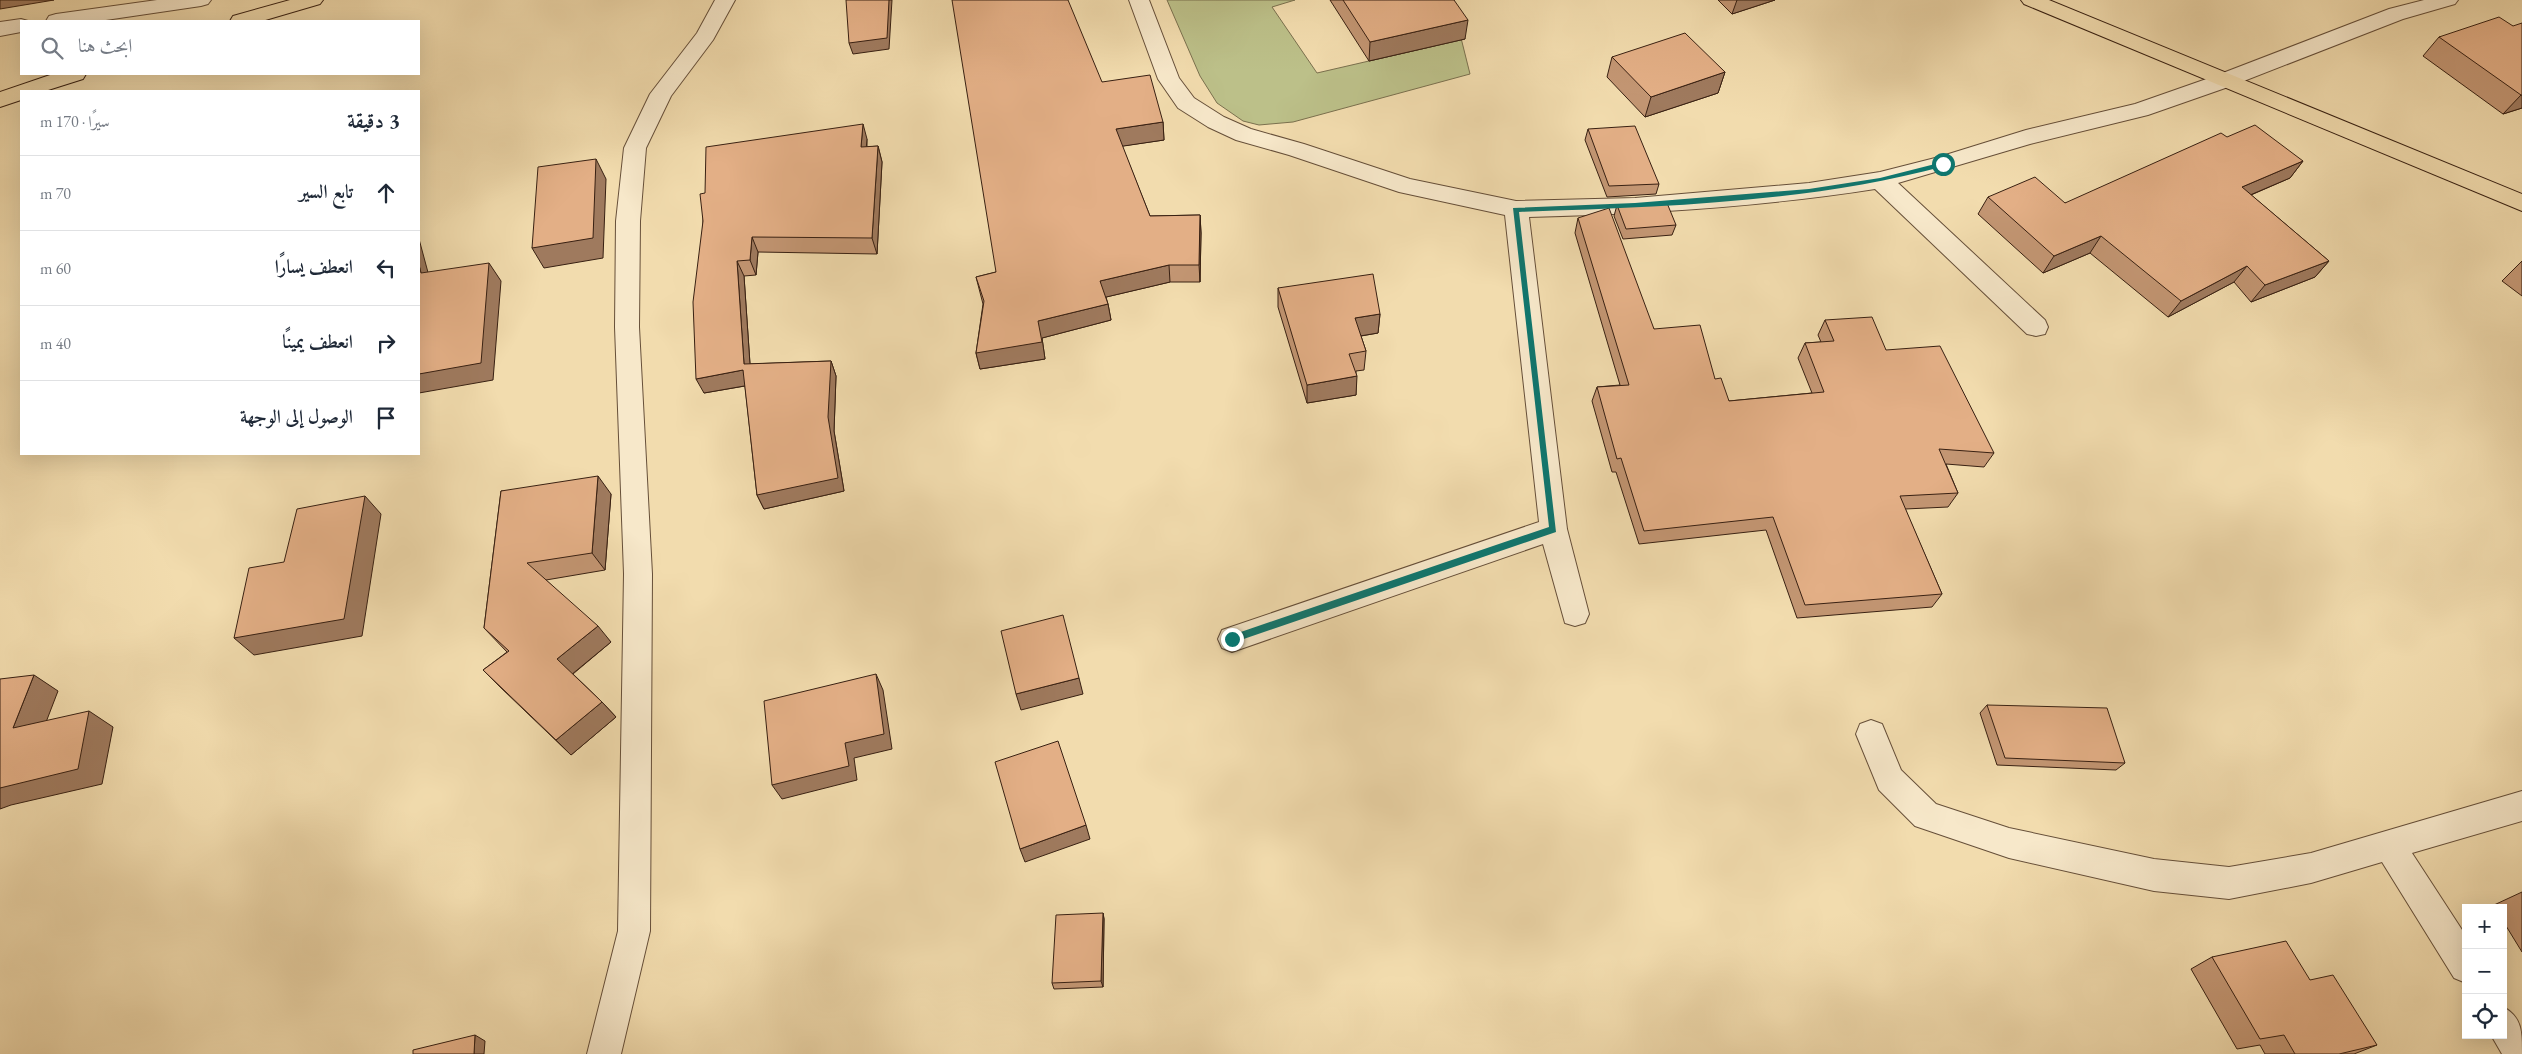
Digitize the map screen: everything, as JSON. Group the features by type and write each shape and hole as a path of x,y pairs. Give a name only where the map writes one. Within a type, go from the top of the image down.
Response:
{"main road":[{"path":"243,20 313,0"},
{"path":"2031,0 2522,203"},
{"path":"28,90 73,75"},
{"path":"0,100 20,93"}],"street":[{"path":"61,20 140,5 201,0"},
{"path":"604,1054 634,931 638,574 627,327 628,221 636,148 661,94 706,36 725,0"},
{"path":"1139,0 1169,79 1186,103 1216,122 1244,135 1296,149 1407,186 1516,209 1645,205 1809,191 1880,180 1943,164 2026,138 2140,110 2223,81 2396,14 2448,0"},
{"path":"0,29 20,26"},
{"path":"1880,180 2036,327"},
{"path":"1516,209 1553,529 1575,614"},
{"path":"1232,639 1553,529"},
{"path":"1871,734 1890,780 1926,816 2009,843 2154,875 2230,883 2311,868 2522,806"},
{"path":"2388,844 2462,960"},
{"path":"2507,1030 2522,1054"}],"green space":[{"path":"1167,0 1295,0 1272,7 1317,73 1434,46 1459,30 1470,74 1293,122 1259,125 1243,121 1217,103 1200,76"}],"building":[{"path":"846,0 889,0 887,38 849,43"},
{"path":"952,0 1068,0 1102,82 1150,75 1163,122 1116,129 1150,216 1200,215 1199,265 1169,265 1100,281 1108,304 1038,321 1042,342 976,353 984,301 976,277 996,272"},
{"path":"1343,0 1454,0 1468,20 1370,42"},
{"path":"2499,17 2513,26 2522,23 2522,95 2439,37"},
{"path":"1685,33 1725,72 1651,97 1612,57"},
{"path":"863,124 861,147 878,146 872,238 752,237 750,260 737,261 744,364 831,361 828,417 838,478 757,495 743,370 696,379 693,302 703,221 700,194 705,193 706,147"},
{"path":"2255,125 2303,161 2242,187 2329,261 2265,285 2247,266 2181,301 2101,236 2054,256 1988,197 2035,177 2065,203 2221,133 2227,137"},
{"path":"1635,126 1659,184 1609,186 1588,129"},
{"path":"596,159 593,238 532,248 538,167"},
{"path":"1667,203 1676,225 1626,229 1617,205"},
{"path":"1609,208 1654,329 1700,325 1715,379 1721,378 1729,401 1824,392 1805,343 1834,341 1825,320 1872,317 1886,350 1940,346 1994,453 1939,449 1958,493 1900,496 1942,594 1805,605 1773,517 1644,531 1621,458 1617,459 1597,387 1629,385 1578,218"},
{"path":"489,263 481,363 420,374 420,269 421,273"},
{"path":"1373,274 1380,314 1355,318 1366,351 1349,354 1357,376 1307,385 1278,288"},
{"path":"598,476 592,553 527,563 598,626 557,659 602,702 556,740 483,670 509,651 484,628 501,491"},
{"path":"365,496 344,619 234,638 249,568 284,562 297,509"},
{"path":"1063,615 1079,678 1016,694 1001,631"},
{"path":"876,674 884,734 845,743 849,766 772,785 764,701"},
{"path":"34,675 13,728 89,711 78,769 0,788 0,679"},
{"path":"1987,705 2107,708 2125,763 2005,758"},
{"path":"1058,741 1086,825 1020,849 995,762"},
{"path":"1103,913 1101,981 1052,983 1056,915"},
{"path":"2286,941 2310,980 2333,975 2377,1045 2339,1054 2295,1054 2284,1035 2260,1039 2212,957"},
{"path":"475,1035 474,1054 413,1054 413,1050"}],"route":[{"path":"1232,639 1553,529 1516,209 1635,206 1809,191 1880,180 1943,164"}]}
